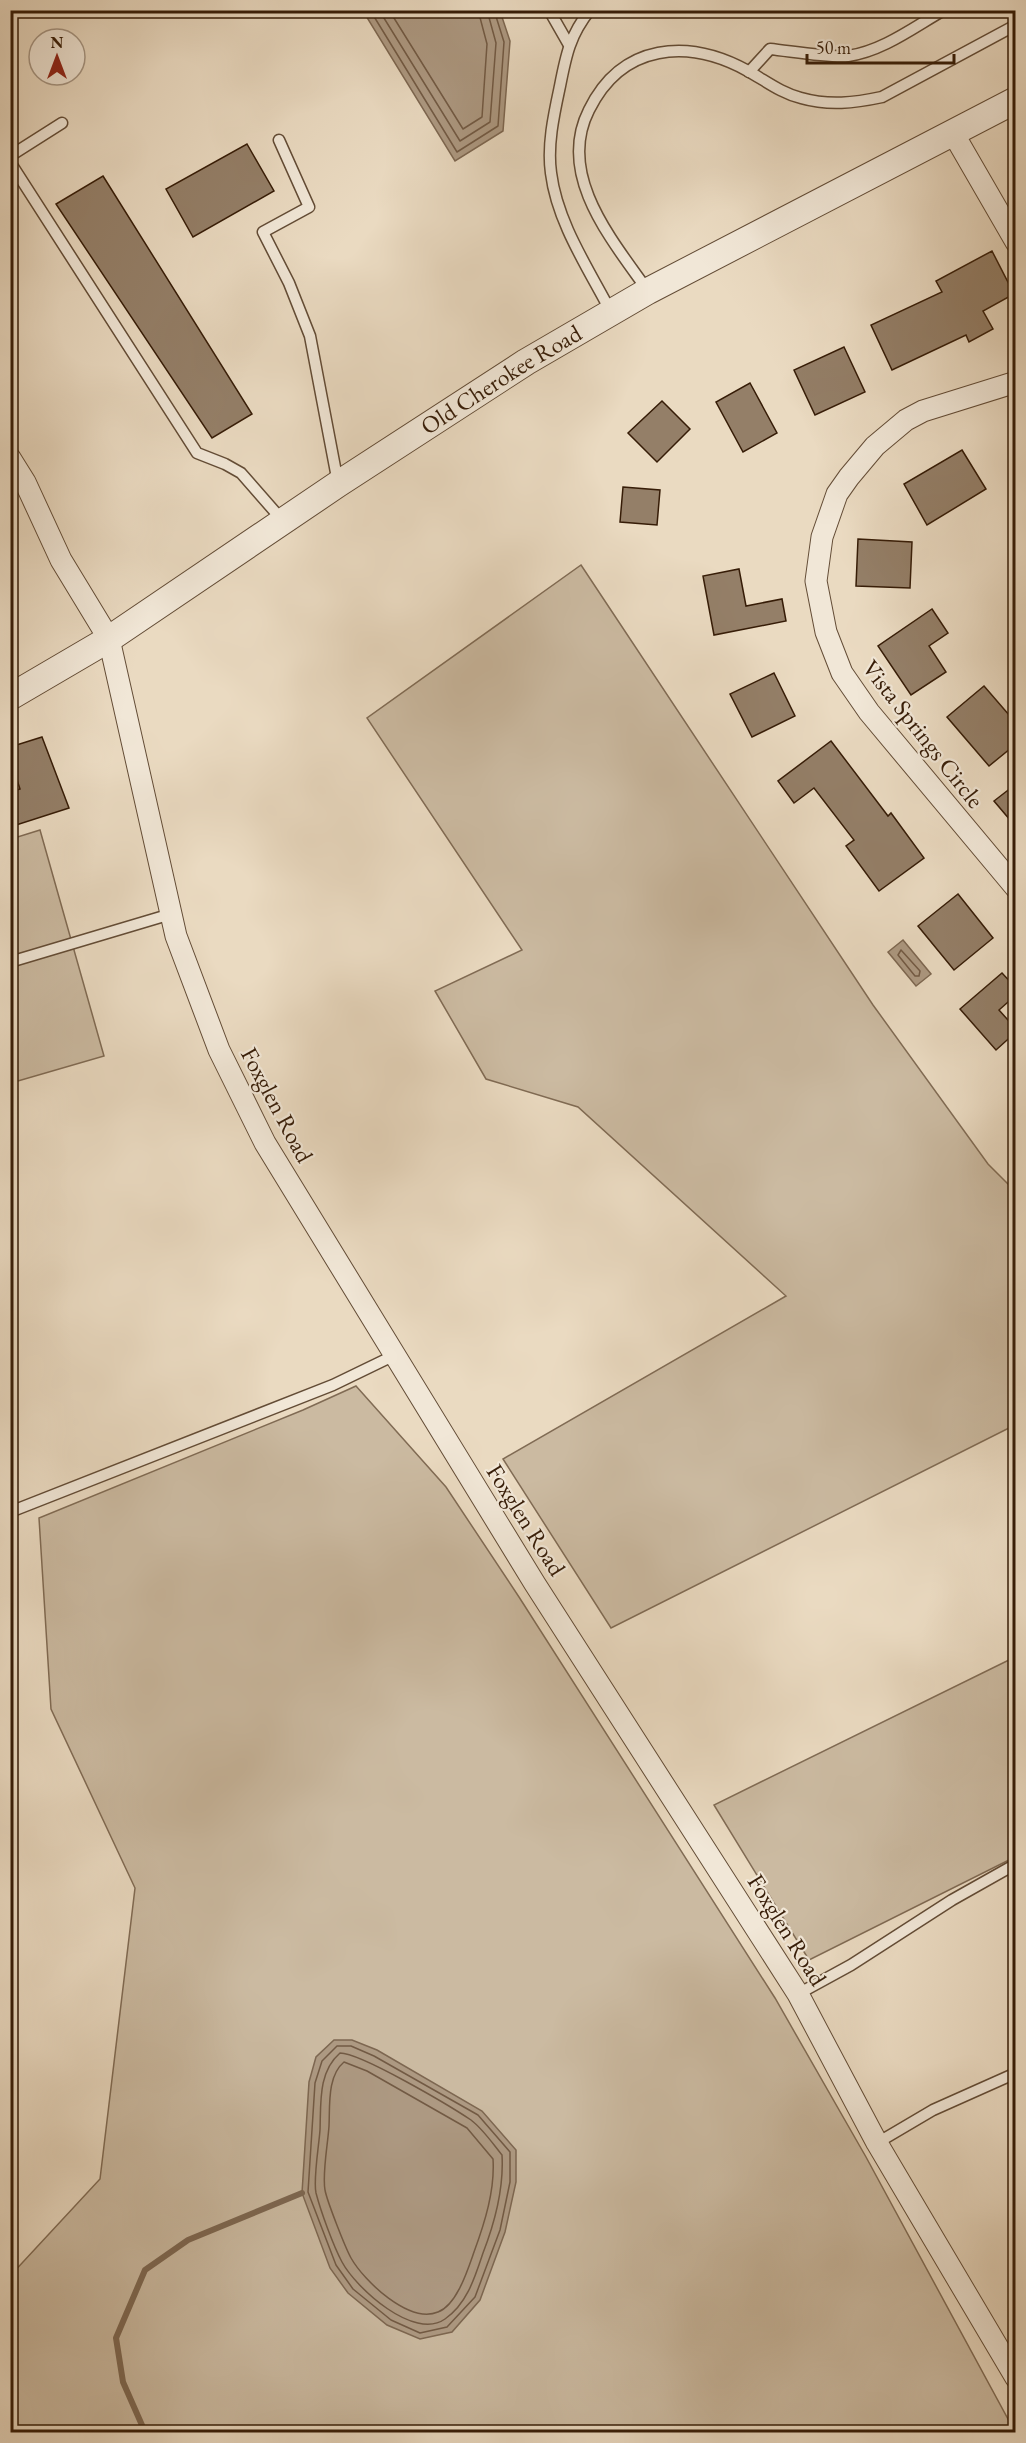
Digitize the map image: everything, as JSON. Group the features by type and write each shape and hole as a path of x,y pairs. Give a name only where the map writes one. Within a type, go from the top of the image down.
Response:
{"street":[{"name":"Old Cherokee Road","path":"10,697 109,639 338,484 526,362 648,291 1016,100"},
{"path":"953,133 1016,242"},
{"name":"Vista Springs Circle","path":"1016,382 923,411 906,420 875,446 837,494 822,537 816,581 826,632 842,672 869,712 1016,888"},
{"name":"Foxglen Road","path":"10,458 25,482 61,560 109,639 176,936 219,1050 239,1094 265,1143 535,1584 798,1994 878,2144 1016,2378"}],"lane":[{"path":"549,10 568,45"},
{"path":"590,10 568,45 552,124 550,171 563,218 611,312"},
{"path":"749,72 770,49 847,56 884,44 944,10"},
{"path":"648,291 607,233 590,202 580,170 578,151 580,130 600,91 610,78 642,57 682,50 724,60 781,91 800,98 834,104 858,102 882,97 1016,26"},
{"path":"10,156 62,123"},
{"path":"279,140 309,207 263,232 289,283 310,336 338,484"},
{"path":"10,162 197,453 241,473 283,521"},
{"path":"10,962 171,914"},
{"path":"10,1512 333,1385 395,1355"},
{"path":"798,1994 851,1965 951,1900 1016,1864"},
{"path":"878,2144 933,2110 1016,2073"}],"shaded area":[{"path":"581,565 873,1005 988,1164 1016,1192 1015,1425 611,1628 503,1459 786,1296 578,1107 486,1079 435,991 522,950 367,718"},
{"path":"40,830 104,1056 11,1083 11,839"},
{"path":"356,1386 446,1487 519,1597 775,1998 866,2157 1015,2432 11,2432 10,2276 100,2179 135,1888 51,1709 39,1518"},
{"path":"1015,1657 1015,1857 809,1960 714,1805"}],"water":[{"path":"363,11 500,11 510,41 503,131 455,161"},
{"path":"903,940 931,974 916,986 888,952"},
{"path":"334,2040 352,2040 377,2050 482,2111 516,2150 516,2182 505,2232 480,2300 452,2332 420,2339 387,2325 348,2293 330,2268 302,2193 309,2082 316,2057"}],"building":[{"path":"247,144 274,191 193,237 166,189"},
{"path":"103,176 252,414 212,438 56,204"},
{"path":"992,251 1014,294 983,311 993,329 969,342 966,335 892,370 871,325 942,292 936,281"},
{"path":"844,347 865,392 815,415 794,370"},
{"path":"750,383 777,433 743,452 716,402"},
{"path":"662,401 690,429 657,462 628,433"},
{"path":"962,450 986,489 927,525 904,484"},
{"path":"623,487 660,490 657,525 620,522"},
{"path":"858,539 912,542 910,588 856,586"},
{"path":"739,569 746,606 782,599 786,621 714,635 703,576"},
{"path":"932,609 948,633 929,646 946,672 911,695 878,646"},
{"path":"774,673 795,716 752,737 730,694"},
{"path":"984,686 1016,723 1016,744 989,766 947,717"},
{"path":"42,737 69,808 10,827 10,792 20,789 10,759 10,747"},
{"path":"831,741 888,816 891,813 924,858 879,891 846,846 854,840 814,788 794,803 778,781"},
{"path":"1016,784 1016,827 994,801"},
{"path":"958,894 993,938 954,970 918,926"},
{"path":"1002,973 1016,988 1016,995 999,1010 1016,1029 1016,1032 996,1050 960,1009"}],"waterway":[{"path":"145,2432 123,2382 116,2338 145,2270 188,2240 302,2193"}]}
